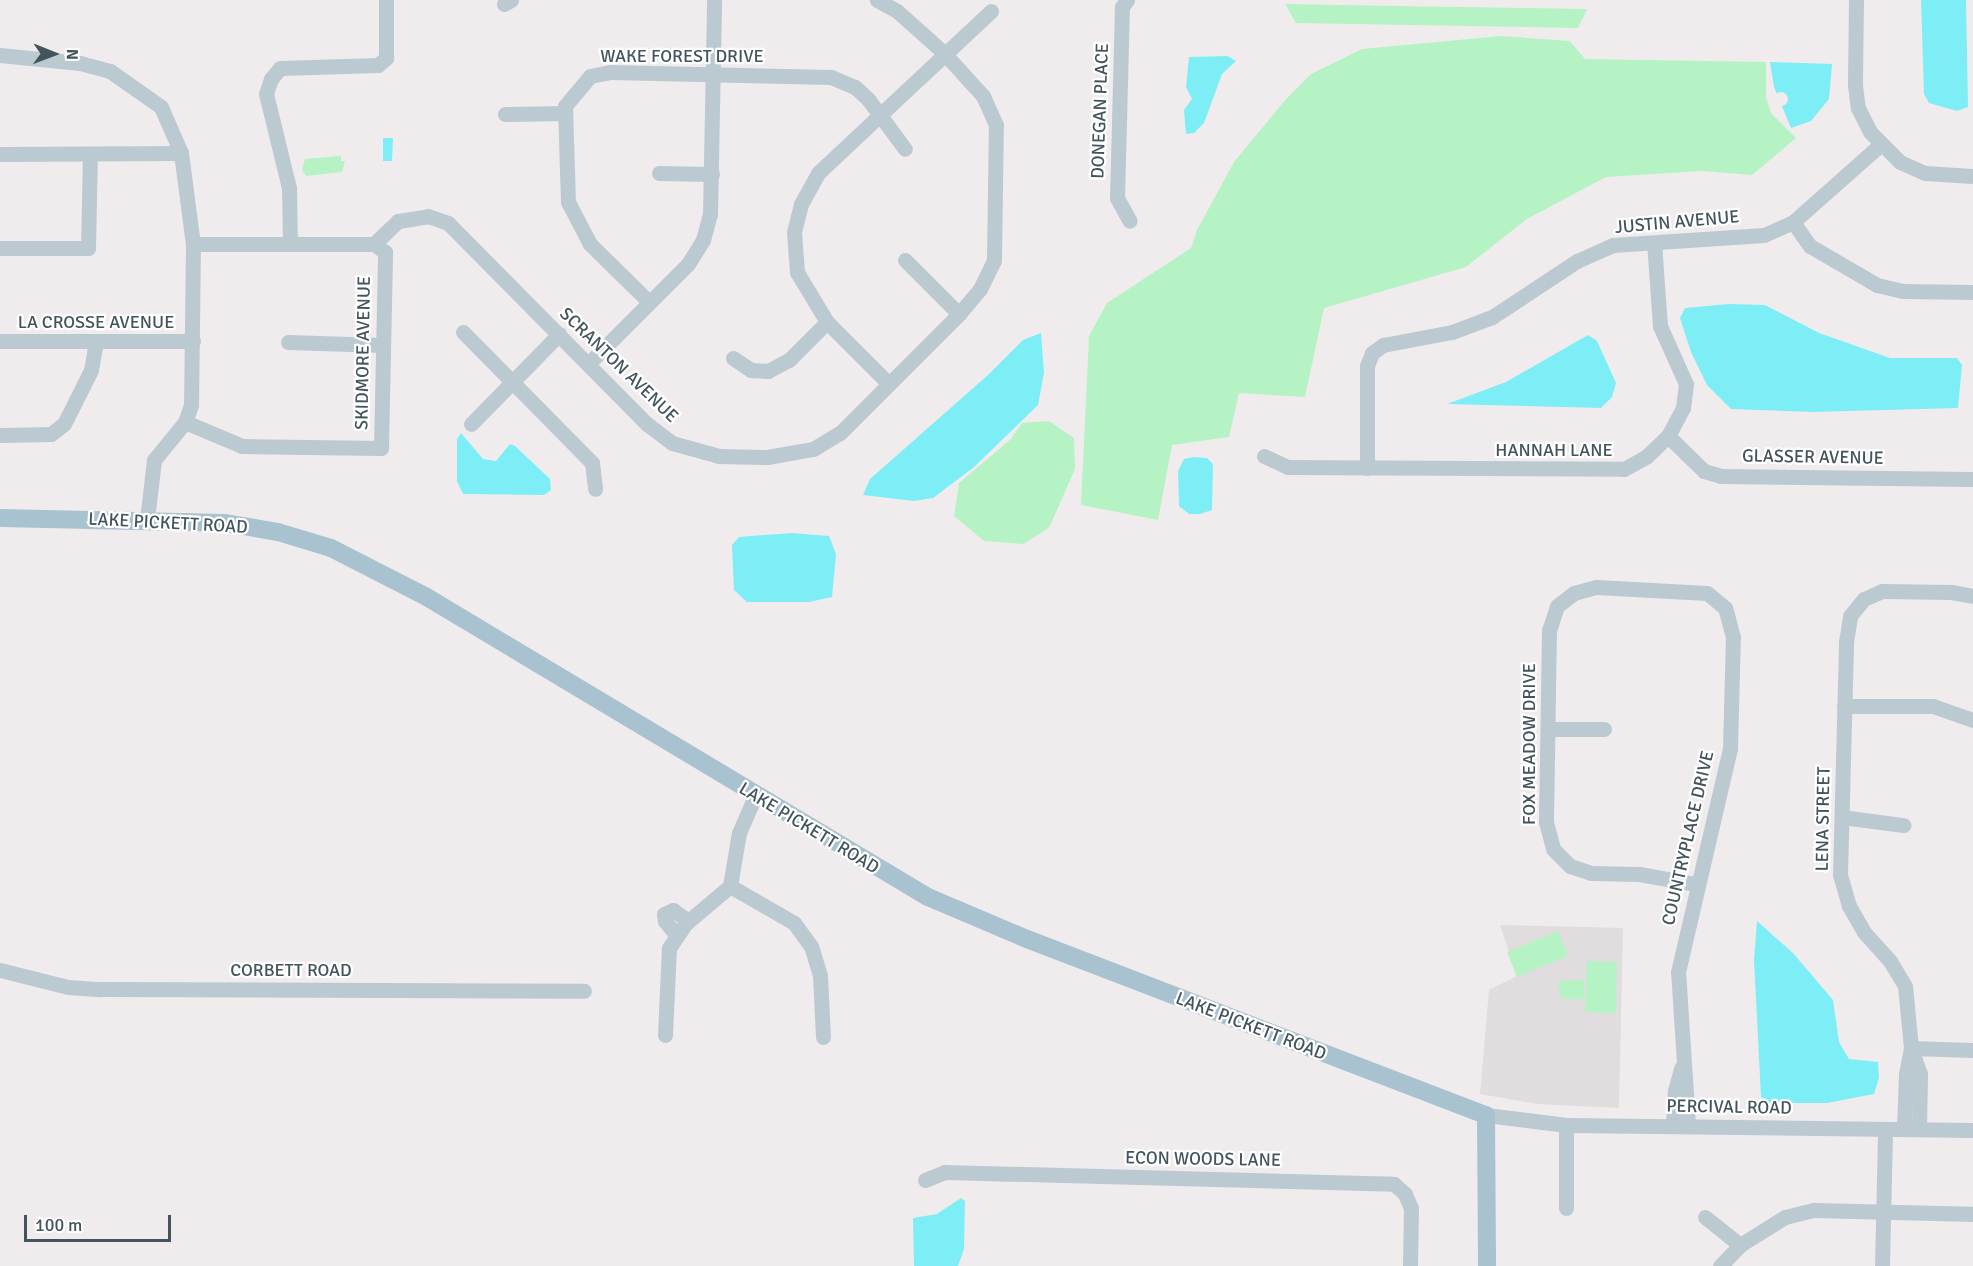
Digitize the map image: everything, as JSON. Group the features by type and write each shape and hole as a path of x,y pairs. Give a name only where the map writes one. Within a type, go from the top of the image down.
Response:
{"main road":[{"name":"LAKE PICKETT ROAD","path":"0,518 147,520 243,525 295,536 349,555 424,596 914,890 980,920 1486,1115"},
{"path":"1486,1115 1487,1266"}],"street":[{"path":"290,244 289,188 266,94 271,79 280,68 378,65 386,58 386,0"},
{"path":"589,363 648,301 688,264 702,240 710,214 712,174 714,0"},
{"name":"SCRANTON AVENUE","path":"374,244 398,221 428,216 448,223 647,424 672,443 718,456 776,456 813,449 840,432 959,314 980,289 994,260 998,153 996,125 983,96 944,53 897,10 877,0"},
{"name":"DONEGAN PLACE","path":"1127,0 1122,7 1117,198 1130,221"},
{"path":"1856,0 1858,108 1880,145 1900,162 1925,173 1973,176"},
{"path":"889,384 826,322 796,272 794,232 801,204 818,173 991,11"},
{"path":"0,55 80,63 110,71 160,107 181,153 193,244 192,405 185,422 154,460 147,520"},
{"name":"WAKE FOREST DRIVE","path":"648,301 590,244 575,223 568,202 565,113 577,87 590,76 610,72 831,77 855,87 881,113 905,149"},
{"path":"505,114 565,113"},
{"name":"JUSTIN AVENUE","path":"1367,468 1367,366 1372,353 1383,345 1452,332 1492,317 1577,261 1613,245 1764,235 1793,222 1880,145"},
{"path":"0,154 181,153"},
{"path":"0,248 88,248 90,154"},
{"path":"658,173 712,174"},
{"path":"1793,222 1810,246 1876,285 1903,291 1973,292"},
{"name":"HANNAH LANE","path":"1264,456 1288,467 1624,470 1647,456 1668,436 1683,408 1686,384 1660,326 1654,243"},
{"path":"193,244 374,244"},
{"name":"SKIDMORE AVENUE","path":"185,422 242,447 381,448 385,252 374,244"},
{"path":"905,260 959,314"},
{"path":"732,358 751,370 768,371 789,360 826,322"},
{"path":"463,332 592,463 595,489"},
{"path":"471,424 559,334"},
{"name":"LA CROSSE AVENUE","path":"0,341 193,341"},
{"path":"0,435 51,434 64,424 91,370 96,341"},
{"path":"288,342 382,345"},
{"name":"GLASSER AVENUE","path":"1668,436 1704,471 1721,476 1973,479"},
{"name":"COUNTRYPLACE DRIVE","path":"1549,630 1557,606 1574,593 1596,587 1686,590 1707,593 1725,608 1733,637 1730,748 1720,801 1696,884 1678,972 1682,1065 1688,1092 1681,1125"},
{"name":"LENA STREET","path":"1911,1129 1920,1074 1911,1048 1905,986 1849,906 1840,874 1846,642 1850,615 1864,599 1882,591 1951,592 1973,596"},
{"name":"FOX MEADOW DRIVE","path":"1549,630 1546,822 1553,849 1570,866 1591,873 1639,874 1696,884"},
{"path":"1844,706 1933,706 1973,720"},
{"path":"1548,729 1604,729"},
{"path":"665,1035 668,954 676,935 688,921 730,886 739,833 755,796"},
{"path":"1842,817 1903,825"},
{"path":"730,886 795,923 811,946 820,976 823,1037"},
{"path":"676,935 665,921 664,914 673,910 688,921"},
{"name":"CORBETT ROAD","path":"0,970 68,987 100,989 584,991"},
{"path":"1911,1048 1973,1050"},
{"name":"PERCIVAL ROAD","path":"1486,1115 1566,1125 1973,1130"},
{"path":"1566,1125 1566,1208"},
{"path":"1882,1266 1885,1129"},
{"name":"ECON WOODS LANE","path":"925,1180 945,1172 1394,1184 1405,1194 1411,1208 1410,1266"},
{"path":"1720,1266 1740,1245 1785,1217 1814,1210 1973,1214"},
{"path":"1705,1217 1740,1245"}],"shaded area":[{"path":"1500,925 1623,928 1619,1108 1537,1104 1480,1094 1489,990 1517,976"}],"green space":[{"path":"1285,4 1587,9 1578,28 1296,23"},
{"path":"1501,36 1570,41 1585,59 1766,62 1766,97 1771,113 1796,138 1752,175 1702,171 1606,177 1527,219 1466,267 1324,308 1305,397 1239,393 1229,437 1172,445 1158,520 1081,505 1089,336 1107,303 1191,248 1197,230 1234,162 1286,99 1311,74 1362,49"},
{"path":"341,156 341,161 345,161 342,172 306,176 302,170 305,159"},
{"path":"1049,421 1074,438 1075,469 1049,528 1023,544 984,541 954,516 959,483 1011,439 1022,423"},
{"path":"1558,931 1568,956 1517,977 1507,952"},
{"path":"1587,961 1617,962 1616,1013 1585,1012"},
{"path":"1584,980 1584,999 1561,999 1558,981"}],"water":[{"path":"1921,0 1966,0 1968,107 1957,111 1929,103 1924,94"},
{"path":"1227,56 1236,61 1222,74 1204,123 1194,133 1186,134 1184,110 1192,99 1186,87 1189,57"},
{"path":"1770,62 1832,64 1829,99 1811,121 1791,128 1774,87"},
{"path":"383,138 393,138 392,161 383,161"},
{"path":"1729,304 1765,305 1819,333 1890,358 1957,358 1962,365 1958,408 1813,412 1731,409 1707,385 1691,352 1680,318 1685,308"},
{"path":"1041,333 1044,373 1038,405 974,467 933,498 914,501 863,495 870,479 988,375 1023,340"},
{"path":"1588,335 1597,341 1616,383 1612,397 1601,408 1447,404 1506,382"},
{"path":"461,433 483,459 496,461 510,444 515,446 550,479 551,490 544,495 463,494 457,481 457,439"},
{"path":"1207,458 1213,464 1212,510 1200,514 1189,514 1179,506 1178,471 1184,459"},
{"path":"792,533 829,536 836,554 832,597 809,602 747,602 734,590 732,545 739,537"},
{"path":"1757,921 1793,953 1833,1000 1839,1042 1849,1059 1878,1062 1879,1078 1874,1094 1827,1103 1769,1103 1761,1097 1754,960"},
{"path":"961,1198 965,1201 964,1249 958,1266 914,1266 913,1218 937,1214"}],"pier":[{"path":"1781,92 1786,94 1788,99 1786,104 1781,106 1776,104 1774,99 1776,94"}]}
